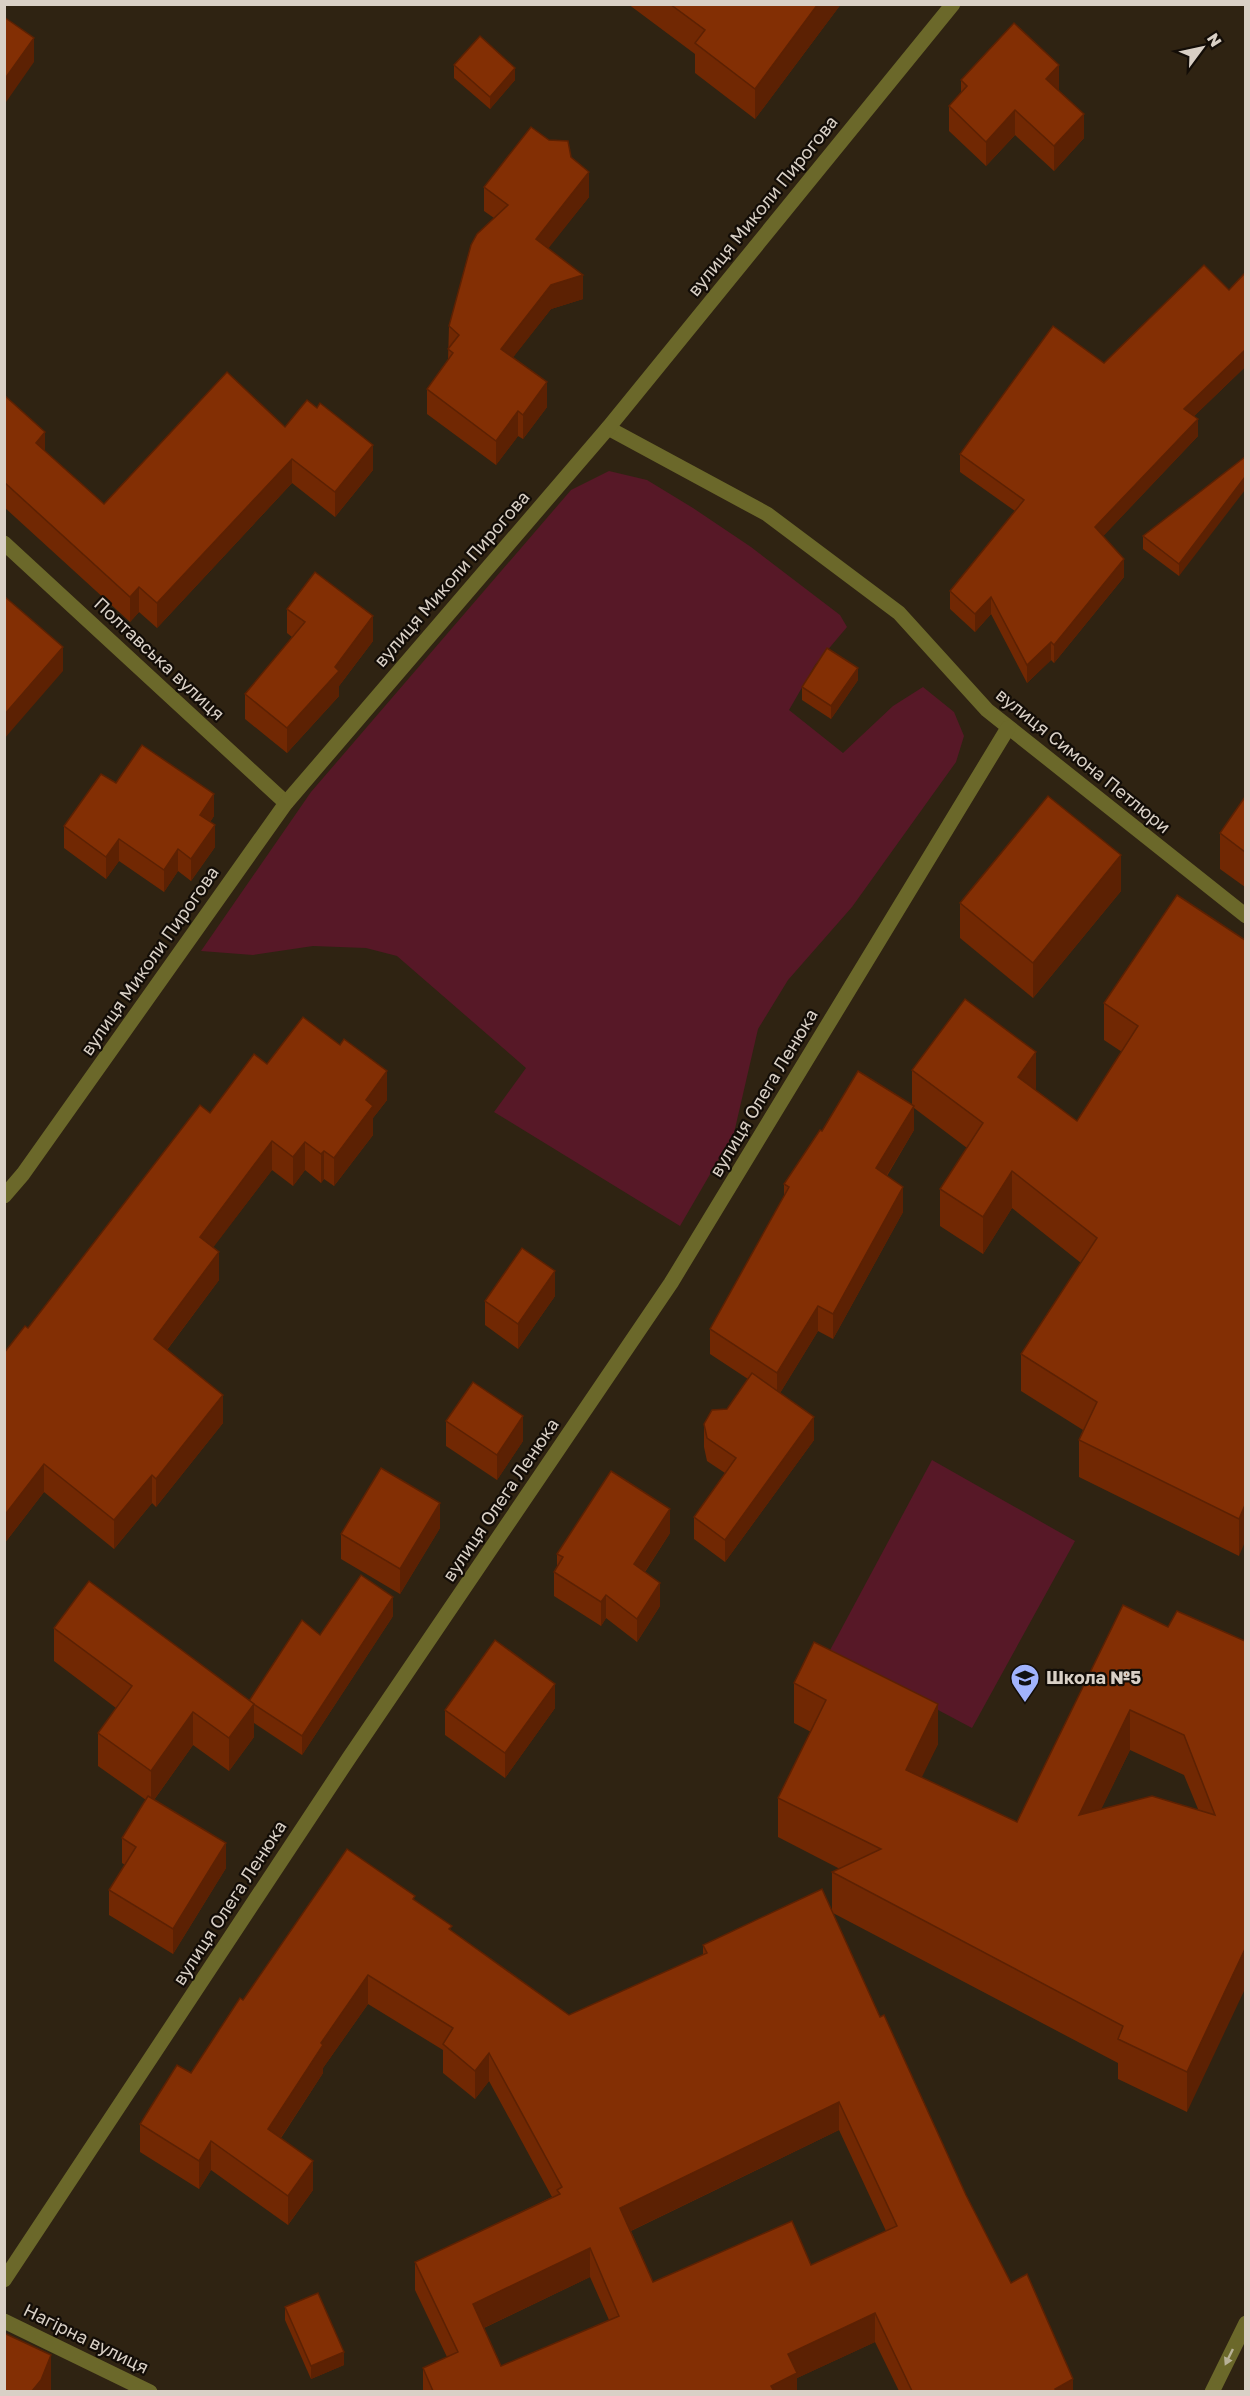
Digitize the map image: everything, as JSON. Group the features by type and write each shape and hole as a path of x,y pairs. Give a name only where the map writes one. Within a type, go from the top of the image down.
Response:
{"street":[{"name":"вулиця Миколи Пирогова","path":"4,1196 23,1174 286,803 608,428 953,4"},
{"name":"вулиця Симона Петлюри","path":"608,428 767,514 899,613 987,710 1245,916"},
{"name":"Полтавська вулиця","path":"4,543 286,803"},
{"name":"вулиця Олега Ленюка","path":"4,2280 349,1758 671,1283 1008,728"},
{"name":"Нагірна вулиця","path":"4,2321 150,2391"},
{"path":"1212,2391 1245,2323"}],"shaded area":[{"path":"609,471 647,480 693,508 751,547 840,615 847,627 815,665 789,710 843,753 893,706 923,687 954,712 964,736 956,762 852,907 788,980 758,1029 734,1133 680,1226 494,1112 526,1068 397,956 366,948 313,946 253,955 201,951 311,792 571,490"},
{"path":"932,1460 1075,1541 972,1728 829,1652"}],"building":[{"path":"670,4 818,4 755,89 695,43 705,30"},
{"path":"4,17 34,38 4,80"},
{"path":"1014,23 1059,65 1046,79 1084,114 1054,146 1015,110 986,142 949,106 967,86 961,80"},
{"path":"480,36 515,68 490,97 454,65"},
{"path":"531,127 549,140 568,141 571,157 589,172 536,239 583,275 551,285 501,349 547,382 523,415 518,411 496,441 427,389 453,353 448,349 459,335 449,326 471,245 477,234 508,205 484,187"},
{"path":"1204,265 1229,290 1245,273 1245,350 1184,409 1198,419 1095,527 1124,559 1054,645 1051,642 1027,665 991,597 975,614 950,591 1024,500 960,454 1053,326 1104,363"},
{"path":"227,372 285,427 307,400 317,408 320,403 373,445 335,492 292,459 157,603 139,587 130,597 4,482 4,395 45,432 36,443 104,504"},
{"path":"1245,457 1245,477 1179,564 1143,536"},
{"path":"315,572 373,616 335,667 339,671 287,728 245,694 305,622 287,609"},
{"path":"4,596 63,647 4,715"},
{"path":"827,648 858,668 831,706 802,687"},
{"path":"142,745 214,794 200,815 215,825 191,859 178,849 164,870 119,839 106,857 64,826 101,774 116,783"},
{"path":"1048,796 1121,855 1033,963 960,903"},
{"path":"1245,797 1245,852 1220,833"},
{"path":"1177,895 1245,940 1245,1505 1239,1519 1079,1440 1097,1402 1021,1354 1097,1238 1012,1171 983,1217 940,1189 983,1123 912,1070 965,999 1036,1052 1018,1077 1077,1121 1138,1026 1104,1003"},
{"path":"303,1017 340,1045 344,1039 387,1071 366,1100 373,1106 334,1158 324,1151 321,1154 305,1142 293,1157 272,1141 200,1237 219,1252 154,1339 223,1395 156,1479 152,1475 114,1520 44,1464 4,1516 4,1353 25,1326 28,1328 200,1105 210,1113 254,1054 267,1064"},
{"path":"858,1071 914,1106 876,1168 903,1187 833,1314 818,1306 777,1373 710,1329 789,1187 784,1184 820,1130 822,1131"},
{"path":"522,1248 555,1271 518,1324 485,1301"},
{"path":"752,1373 814,1417 725,1540 694,1517 736,1458 707,1438 704,1424 712,1410 727,1409"},
{"path":"473,1382 523,1416 497,1455 446,1421"},
{"path":"381,1468 440,1503 400,1569 341,1534"},
{"path":"611,1471 670,1509 634,1564 660,1583 637,1619 606,1595 601,1602 554,1572 563,1557 557,1554"},
{"path":"361,1575 393,1597 302,1736 249,1701 302,1620 320,1635"},
{"path":"89,1581 254,1704 229,1738 193,1712 151,1771 98,1733 132,1686 54,1628"},
{"path":"1123,1605 1168,1627 1177,1611 1245,1641 1245,1949 1187,2072 1118,2039 1123,2026 832,1872 881,1849 778,1798 826,1700 794,1683 814,1642 938,1704 906,1770 1017,1822","holes":["1130,1710 1184,1735 1215,1815 1152,1796 1079,1815"]},
{"path":"495,1640 555,1684 505,1753 445,1710"},
{"path":"148,1796 226,1843 173,1929 109,1890 136,1847 122,1838"},
{"path":"347,1849 415,1896 413,1899 452,1926 449,1929 569,2015 707,1953 703,1945 822,1889 880,2017 884,2015 966,2195 1011,2283 1027,2274 1073,2379 1055,2389 1056,2391 912,2391 875,2313 788,2354 797,2373 771,2386 774,2391 433,2391 423,2368 458,2352 415,2262 560,2194 557,2190 562,2187 489,2053 475,2071 443,2044 453,2028 368,1975 321,2043 323,2045 268,2129 313,2161 288,2196 211,2141 199,2161 140,2124 177,2065 191,2073 240,1998 243,2000","holes":["839,2102 897,2226 811,2265 792,2221 653,2282 620,2208","590,2248 619,2316 501,2366 473,2304"]},
{"path":"318,2293 344,2352 311,2366 285,2307"},
{"path":"4,2333 51,2355 41,2380 32,2391 4,2391"}],"place":[{"name":"Школа №5","path":"1025,1704"}]}
